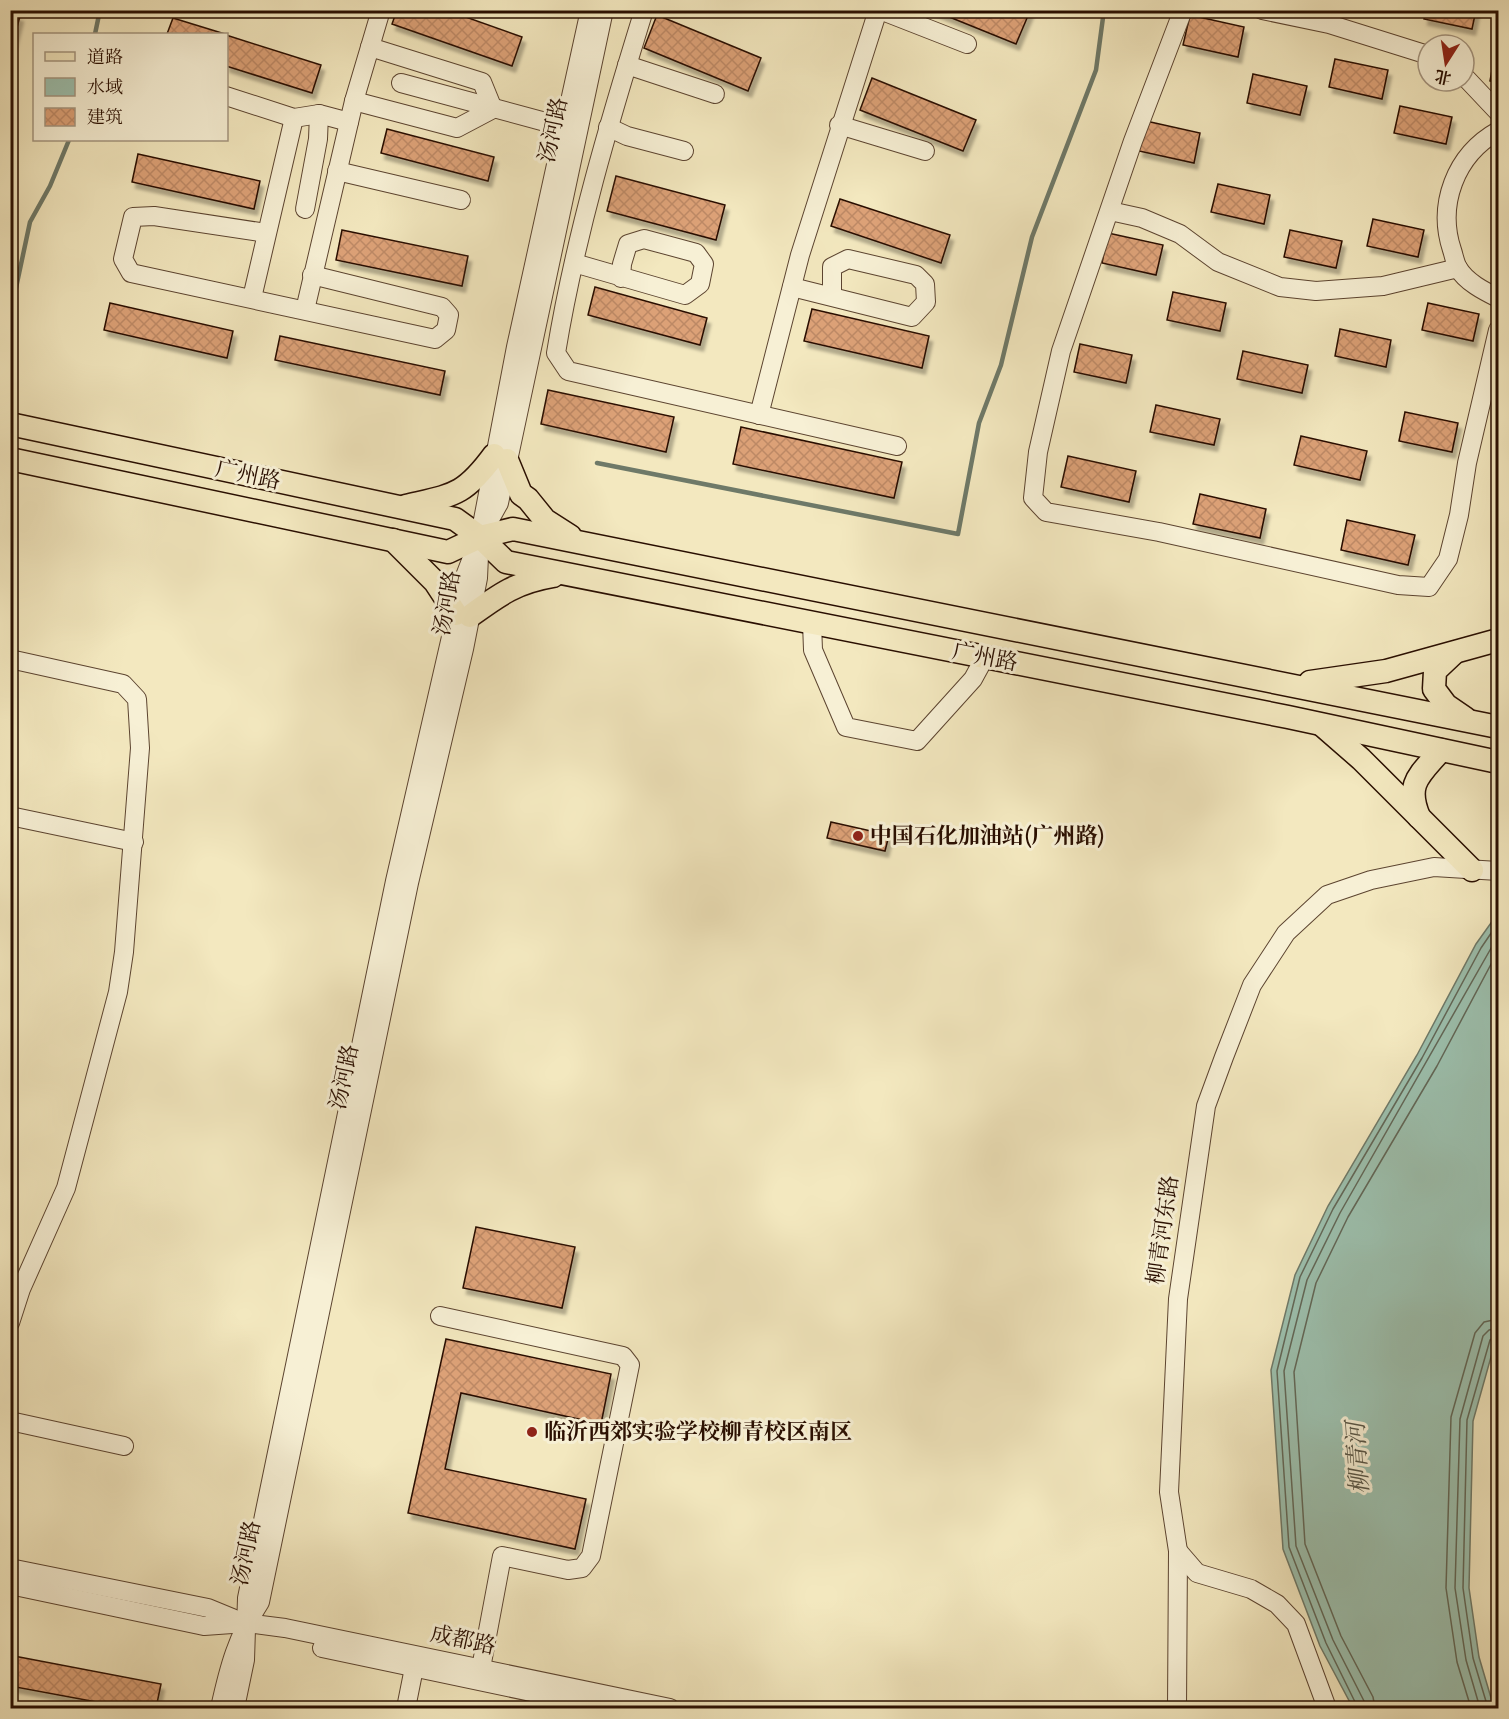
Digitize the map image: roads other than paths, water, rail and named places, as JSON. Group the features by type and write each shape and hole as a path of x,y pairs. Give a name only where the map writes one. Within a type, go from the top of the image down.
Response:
{"main road":[{"name":"广州路","path":"10,424 455,519 480,537 506,562 1322,724 1498,762"},
{"path":"400,507 457,493 476,480 500,458 521,494 545,520 578,542"},
{"name":"广州路","path":"10,459 448,552 480,537 513,529 1295,684 1498,727"},
{"path":"393,540 435,582 463,615 527,580 566,573"},
{"path":"1295,684 1386,671 1498,640"},
{"path":"1453,654 1435,672 1434,689 1446,705 1469,721"},
{"path":"1322,724 1472,870"},
{"path":"1419,817 1412,799 1417,778 1441,750"}],"street":[{"path":"305,309 354,101 381,10"},
{"name":"汤河路","path":"235,1708 245,1660 247,1598 394,880 463,615 465,576 480,537 500,503 500,458 564,127 590,10"},
{"name":"汤河路","path":"500,458 604,10"},
{"path":"644,10 608,127 574,263 556,353 568,372 897,446"},
{"path":"759,415 792,287 840,125 879,10 967,44"},
{"path":"1183,10 1133,141 1061,351 1038,453 1034,498 1046,512 1159,532 1398,585 1429,587 1448,559 1498,330"},
{"path":"1262,10 1329,24 1416,51"},
{"path":"370,47 482,82 493,109"},
{"path":"627,65 716,94"},
{"path":"401,83 564,127"},
{"path":"1476,89 1498,112"},
{"path":"228,97 294,118 319,114 349,122"},
{"path":"354,101 457,128 493,109"},
{"path":"305,210 318,139 319,114"},
{"path":"252,298 294,118"},
{"path":"840,125 925,152"},
{"path":"608,127 627,136 684,151"},
{"path":"1498,131 1470,156 1451,183 1446,208 1447,235 1458,268 1481,290 1498,298"},
{"path":"337,171 460,200"},
{"path":"1110,211 1142,218 1180,234 1218,262 1280,287 1316,291 1383,286 1458,268"},
{"path":"266,233 154,216 133,217 123,259 130,273 305,309 435,339 446,330 449,315 442,307 312,276"},
{"path":"792,287 832,297 912,317 926,302 925,284 916,275 848,259 832,267 832,297"},
{"path":"574,263 621,278"},
{"path":"812,623 813,650 846,727 917,741 973,679 985,657"},
{"path":"10,659 123,684 137,699 140,748 134,842 118,992 79,1148 66,1188 21,1289 10,1323"},
{"path":"10,816 134,842"},
{"name":"柳青河东路","path":"1177,1708 1178,1551 1169,1492 1180,1287 1206,1106 1252,985 1286,933 1327,896 1371,880 1434,867 1498,871"},
{"path":"440,1316 623,1356 630,1365 591,1556 582,1568 568,1570 502,1556 481,1668"},
{"path":"10,1420 124,1446"},
{"path":"1178,1551 1197,1573 1251,1589 1276,1604 1296,1624 1327,1708"},
{"name":"成都路","path":"10,1568 208,1608 281,1640 607,1708"},
{"name":"成都路","path":"10,1585 204,1626 246,1623 285,1628 670,1708"},
{"name":"汤河路","path":"220,1708 231,1656 246,1623"},
{"path":"406,1708 414,1668"}],"water":[{"name":"柳青河","path":"1498,913 1498,1332 1473,1421 1469,1588 1479,1657 1494,1708 1353,1708 1320,1646 1283,1549 1271,1370 1295,1275 1328,1206 1417,1055 1476,944"}],"waterway":[{"path":"95,33 100,10"},
{"path":"597,463 958,534 979,423 1001,365 1032,237 1096,70 1104,10"},
{"path":"10,316 30,222 50,186 69,141"}],"place":[{"name":"中国石化加油站(广州路)","path":"858,836"},
{"name":"临沂西郊实验学校柳青校区南区","path":"532,1432"}]}
